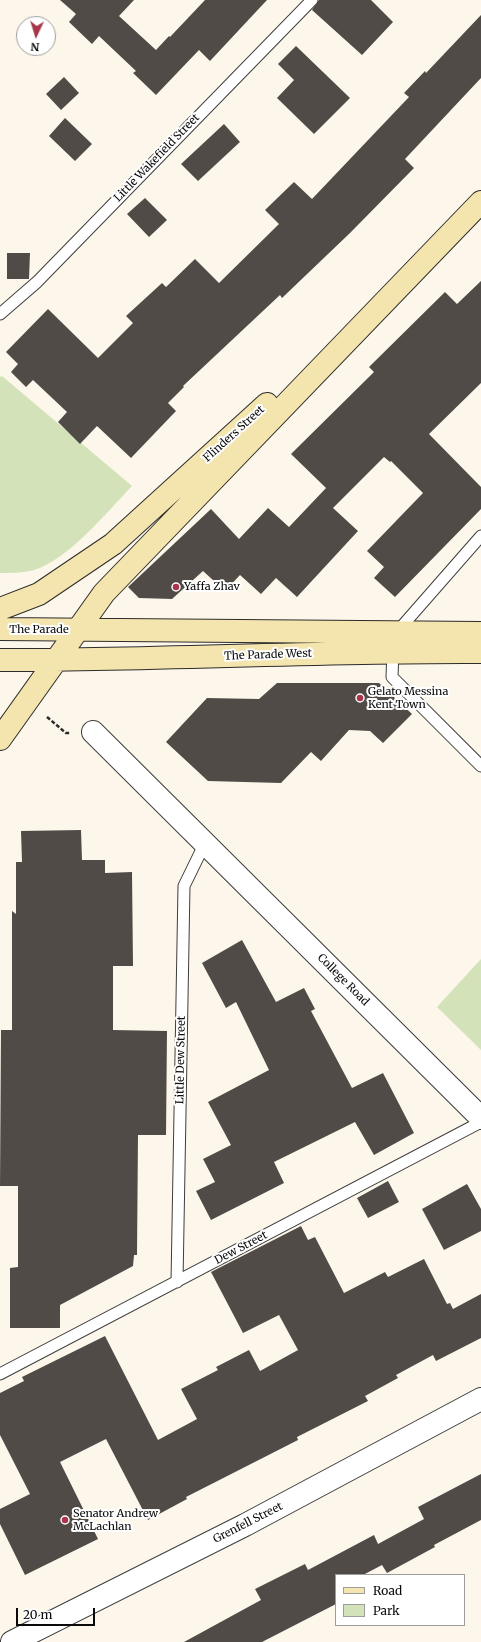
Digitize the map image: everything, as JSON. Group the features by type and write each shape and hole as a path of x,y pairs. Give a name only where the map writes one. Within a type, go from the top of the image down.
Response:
{"main road":[{"name":"Flinders Street","path":"0,739 104,593 481,202"},
{"name":"Flinders Street","path":"0,609 39,594 114,544 420,265"},
{"path":"0,595 39,594"},
{"name":"The Parade","path":"0,630 77,630"},
{"name":"The Parade West","path":"77,630 394,642 481,652"},
{"name":"The Parade West","path":"56,660 137,660 394,642 481,633"},
{"path":"0,660 56,660"}],"street":[{"name":"College Road","path":"93,732 481,1118"},
{"name":"Grenfell Street","path":"12,1642 245,1526 481,1399"}],"lane":[{"name":"Little Wakefield Street","path":"0,314 37,282 312,0"},
{"path":"481,536 394,642 392,677 481,766"},
{"name":"Little Dew Street","path":"177,1282 184,886 205,843"},
{"name":"Dew Street","path":"0,1374 481,1122"}],"path":[{"path":"44,715 66,733 93,732"}],"green space":[{"path":"2,376 132,486 86,534 73,546 47,565 34,570 0,573 0,377"},
{"path":"481,959 481,1050 437,1007"}],"building":[{"path":"60,0 134,0 119,16 156,50 205,0 267,0 210,61 199,50 156,95 133,73 136,71 99,36 92,44 69,22 76,14"},
{"path":"319,0 371,0 393,22 362,55 312,10"},
{"path":"481,15 481,78 405,159 414,168 350,233 282,298 280,295 183,386 184,387 168,403 176,411 131,458 97,426 80,444 58,422 67,412 33,380 26,387 11,372 18,364 6,352 48,309 98,358 133,323 126,316 162,283 166,287 195,259 219,283 279,224 265,210 294,182 312,199 409,97 404,93 425,71 426,73"},
{"path":"296,46 350,98 314,134 277,98 294,80 278,64"},
{"path":"64,77 79,93 61,110 46,94"},
{"path":"65,118 92,144 75,161 49,136"},
{"path":"224,124 240,142 198,181 181,164"},
{"path":"145,198 167,220 149,237 127,214"},
{"path":"7,253 30,253 29,279 7,279"},
{"path":"481,281 481,383 429,434 481,487 481,509 395,597 374,578 384,567 367,551 423,493 391,461 390,462 384,457 333,508 358,531 297,597 276,578 261,594 240,575 225,591 203,571 172,599 139,598 128,587 211,509 239,539 268,508 289,527 326,488 291,454 374,372 369,367 445,292 457,304"},
{"path":"277,683 379,683 412,714 383,743 370,731 349,730 321,761 311,752 281,783 208,781 166,742 207,698 259,699"},
{"path":"81,830 82,860 105,860 105,873 132,872 133,966 113,966 113,1030 167,1031 166,1135 138,1135 137,1255 134,1255 133,1266 60,1305 60,1328 10,1328 10,1268 18,1267 18,1186 0,1186 1,1030 12,1030 12,911 16,914 16,862 22,862 21,831"},
{"path":"242,940 276,1002 304,988 315,1009 311,1011 352,1088 383,1073 414,1133 374,1155 355,1122 274,1162 284,1183 211,1220 196,1191 215,1182 203,1159 231,1145 208,1102 269,1070 236,1002 226,1008 202,963"},
{"path":"388,1181 399,1202 368,1218 357,1198"},
{"path":"467,1184 481,1209 481,1231 444,1250 422,1209"},
{"path":"301,1226 308,1240 315,1237 344,1293 385,1272 388,1277 424,1259 447,1304 450,1303 453,1309 481,1294 481,1338 436,1361 433,1355 396,1375 398,1378 365,1396 368,1401 297,1437 298,1440 186,1497 187,1499 148,1520 106,1439 60,1462 98,1539 25,1575 0,1524 0,1509 30,1494 0,1435 0,1393 24,1381 22,1377 105,1336 158,1440 197,1419 181,1389 218,1370 216,1367 249,1350 260,1371 298,1350 279,1315 243,1333 211,1272"},
{"path":"481,1474 481,1520 434,1545 435,1547 387,1573 382,1565 365,1574 335,1574 335,1605 262,1642 184,1642 261,1600 255,1589 305,1564 308,1570 374,1535 378,1544 424,1519 418,1507"}],"place":[{"name":"Yaffa Zhav","path":"176,587"},
{"name":"Gelato Messina Kent Town","path":"360,698"},
{"name":"Senator Andrew McLachlan","path":"65,1520"}]}
